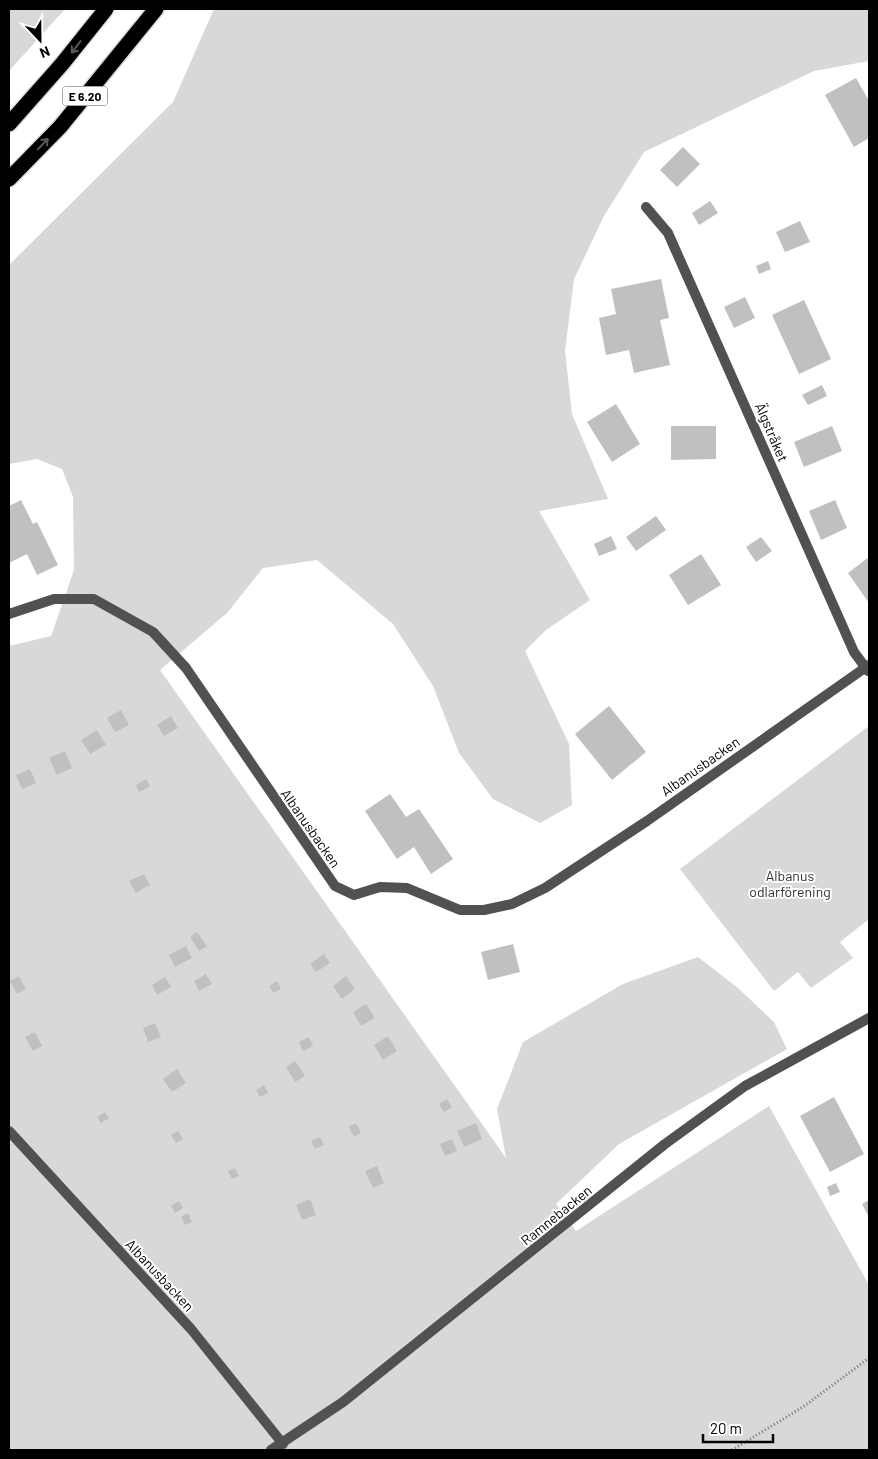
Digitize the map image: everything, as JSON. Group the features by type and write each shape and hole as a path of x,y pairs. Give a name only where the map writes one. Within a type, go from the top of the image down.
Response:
{"highway":[{"name":"E 6.20","path":"9,124 62,64 106,9"},
{"name":"E 6.20","path":"9,179 60,126 156,9"}],"street":[{"name":"Älgstråket","path":"646,207 668,233 850,644 868,668"},
{"name":"Albanusbacken","path":"9,614 54,598 94,599 152,632 186,668 335,886 354,895 380,887 407,888 460,910 484,910 512,904 545,888 868,668"},
{"name":"Ramnebacken","path":"271,1450 283,1444 343,1402 666,1144 745,1086 869,1018"},
{"name":"Albanusbacken","path":"9,1131 191,1330 283,1444"}],"path":[{"path":"732,1450 803,1406 869,1358"}],"green space":[{"path":"9,9 65,9 9,71"},
{"path":"214,9 869,9 869,61 814,71 644,152 604,216 574,279 565,351 572,414 608,499 539,511 590,600 546,630 525,651 569,744 572,805 540,823 493,799 459,753 433,686 393,624 317,560 263,568 227,613 160,670 506,1158 497,1109 523,1042 623,984 698,957 738,988 774,1022 787,1049 619,1144 556,1204 576,1231 769,1106 869,1285 869,1450 9,1450 9,646 51,636 74,570 73,497 62,469 37,459 9,464 9,265 173,102"},
{"name":"Albanus odlarförening","path":"869,726 869,919 840,942 853,958 811,988 798,972 774,991 680,869"}],"building":[{"path":"856,78 869,101 869,138 854,147 825,95"},
{"path":"683,147 700,164 677,187 660,170"},
{"path":"710,201 718,213 699,225 692,213"},
{"path":"800,221 810,242 785,252 776,232"},
{"path":"768,261 771,269 759,274 756,266"},
{"path":"661,279 669,318 660,320 670,365 634,373 629,350 606,355 599,318 616,314 611,289"},
{"path":"745,297 755,318 734,328 724,307"},
{"path":"804,300 831,359 799,374 772,315"},
{"path":"822,385 827,396 808,405 802,395"},
{"path":"616,404 640,444 612,462 587,422"},
{"path":"671,426 716,426 716,459 671,460"},
{"path":"832,426 842,451 804,467 794,442"},
{"path":"21,500 33,524 37,522 58,565 37,575 27,554 9,563 9,506"},
{"path":"835,500 847,528 821,540 809,511"},
{"path":"656,516 666,530 636,551 626,537"},
{"path":"611,536 617,549 599,556 594,544"},
{"path":"761,537 772,551 756,562 746,547"},
{"path":"701,554 721,585 688,605 669,575"},
{"path":"869,557 869,603 848,573"},
{"path":"609,706 646,752 612,780 575,734"},
{"path":"121,710 129,725 115,732 107,718"},
{"path":"171,716 178,728 164,736 157,725"},
{"path":"97,730 106,745 90,754 81,740"},
{"path":"65,751 72,768 57,775 49,758"},
{"path":"30,769 36,783 22,789 16,775"},
{"path":"146,779 150,786 139,792 136,785"},
{"path":"390,794 406,817 419,809 453,859 431,874 414,847 397,859 365,811"},
{"path":"144,874 150,885 136,893 129,881"},
{"path":"197,932 207,946 199,951 190,937"},
{"path":"513,944 520,972 488,980 481,952"},
{"path":"186,946 192,958 175,967 169,955"},
{"path":"324,954 330,963 316,972 310,964"},
{"path":"206,974 212,984 199,991 194,981"},
{"path":"19,976 26,989 17,994 10,981"},
{"path":"346,976 355,989 342,999 333,986"},
{"path":"165,977 171,987 157,995 152,985"},
{"path":"277,981 281,989 273,993 269,986"},
{"path":"366,1004 375,1018 361,1026 353,1012"},
{"path":"155,1023 161,1037 148,1042 143,1028"},
{"path":"35,1032 42,1046 33,1051 25,1037"},
{"path":"388,1036 397,1051 383,1060 374,1045"},
{"path":"309,1037 313,1046 303,1051 299,1042"},
{"path":"295,1061 305,1076 295,1082 286,1067"},
{"path":"177,1069 186,1083 172,1092 163,1079"},
{"path":"264,1085 268,1093 260,1097 256,1090"},
{"path":"834,1097 864,1154 830,1172 800,1116"},
{"path":"447,1099 452,1107 444,1112 439,1104"},
{"path":"105,1112 109,1118 101,1123 97,1117"},
{"path":"356,1123 361,1133 354,1137 349,1127"},
{"path":"476,1123 482,1139 464,1147 457,1131"},
{"path":"178,1131 183,1139 176,1143 171,1135"},
{"path":"320,1137 324,1145 315,1149 311,1141"},
{"path":"452,1139 457,1151 445,1156 440,1144"},
{"path":"377,1166 384,1183 373,1188 365,1171"},
{"path":"235,1168 239,1176 232,1179 228,1171"},
{"path":"836,1183 840,1192 830,1196 827,1187"},
{"path":"310,1199 316,1215 302,1220 296,1205"},
{"path":"869,1200 869,1217 862,1204"},
{"path":"179,1201 183,1208 175,1213 171,1206"},
{"path":"188,1213 192,1222 185,1225 181,1217"}]}
